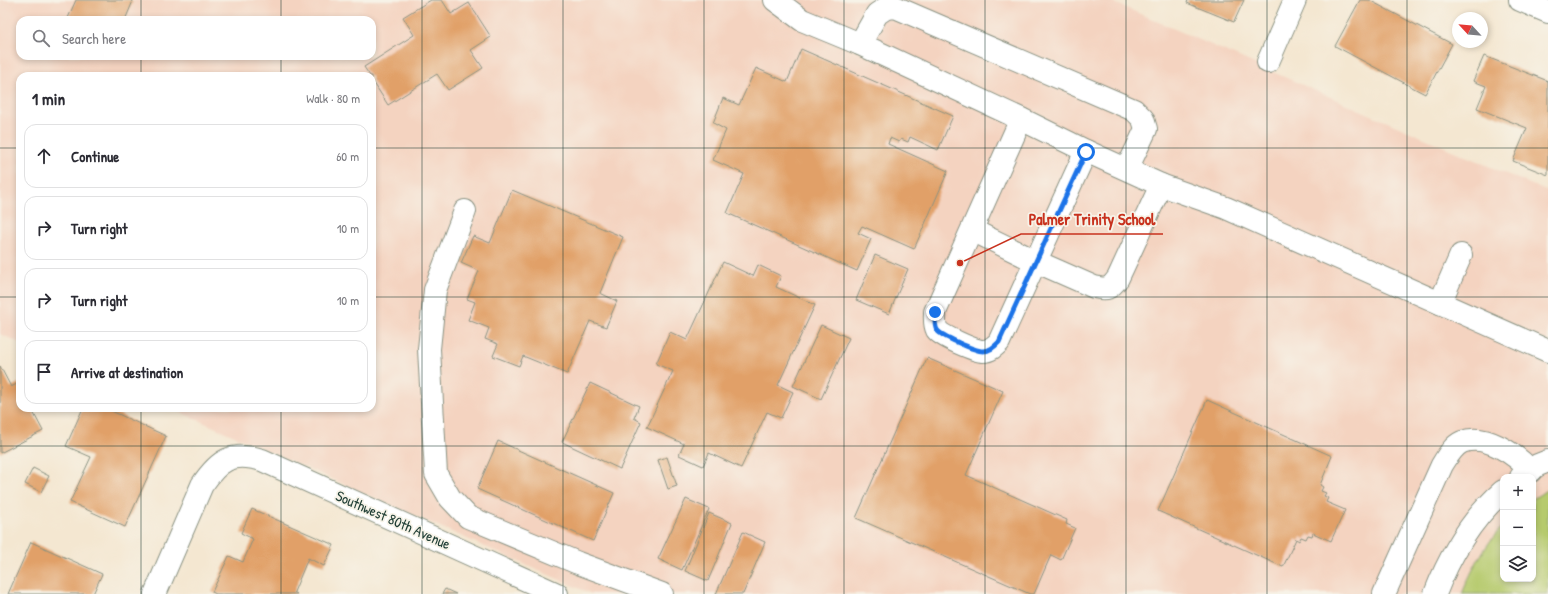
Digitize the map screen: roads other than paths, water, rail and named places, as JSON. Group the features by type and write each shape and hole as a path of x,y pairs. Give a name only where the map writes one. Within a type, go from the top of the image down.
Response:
{"street":[{"path":"775,0 802,20 860,44 1021,119 1086,152 1161,185 1226,208 1548,351"},
{"path":"1268,62 1295,0"},
{"path":"1520,0 1548,12"},
{"path":"860,44 877,14 886,8 895,6 1134,110 1143,119 1146,129 1127,169"},
{"path":"1021,119 935,312 934,322 938,331 945,336 972,348 983,351 992,349 999,342 1086,152"},
{"path":"972,230 1094,287 1104,289 1112,286 1118,278 1161,185"},
{"path":"465,211 435,290 429,350 436,474 450,498 468,517 578,563 662,594"},
{"path":"1440,303 1461,255"},
{"path":"1384,594 1442,465 1450,452 1461,443 1474,440 1487,442 1506,451 1533,469"},
{"name":"Southwest 80th Avenue","path":"155,594 202,485 210,472 227,458 252,457 262,460 558,594"},
{"path":"1435,594 1444,570 1456,548 1489,503 1500,494"}],"place":[{"name":"Palmer Trinity School","path":"960,263"}]}
